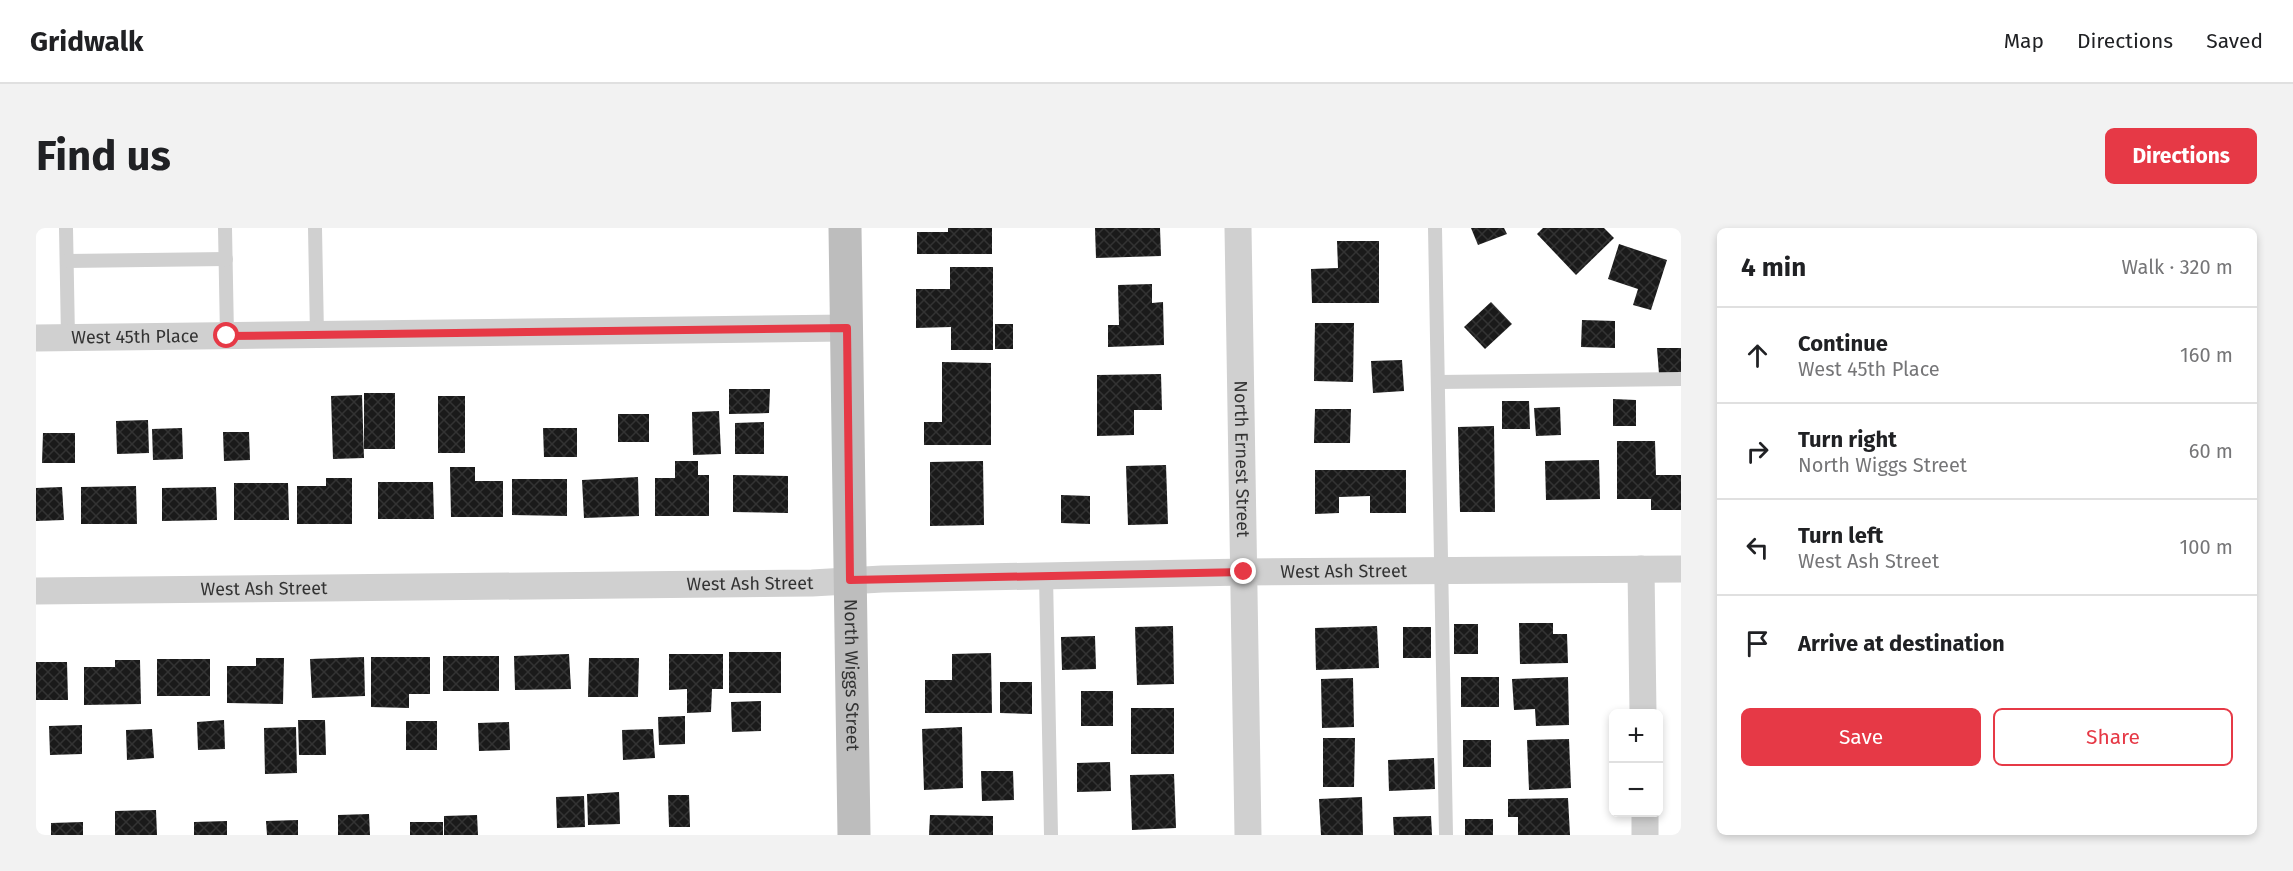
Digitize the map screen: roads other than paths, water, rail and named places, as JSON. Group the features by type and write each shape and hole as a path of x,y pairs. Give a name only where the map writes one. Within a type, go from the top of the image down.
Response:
{"street":[{"name":"North Wiggs Street","path":"845,228 855,835"},
{"name":"North Ernest Street","path":"1238,228 1248,835"},
{"name":"West 45th Place","path":"36,338 847,328"},
{"path":"1641,569 1643,709"},
{"name":"West Ash Street","path":"36,591 812,583 850,580 1244,572 1681,569"},
{"path":"1645,817 1645,835"}],"lane":[{"path":"66,228 68,338"},
{"path":"225,228 227,336"},
{"path":"315,228 317,334"},
{"path":"1435,228 1446,835"},
{"path":"67,261 226,259"},
{"path":"1438,382 1681,379"},
{"path":"1046,576 1051,835"}]}
